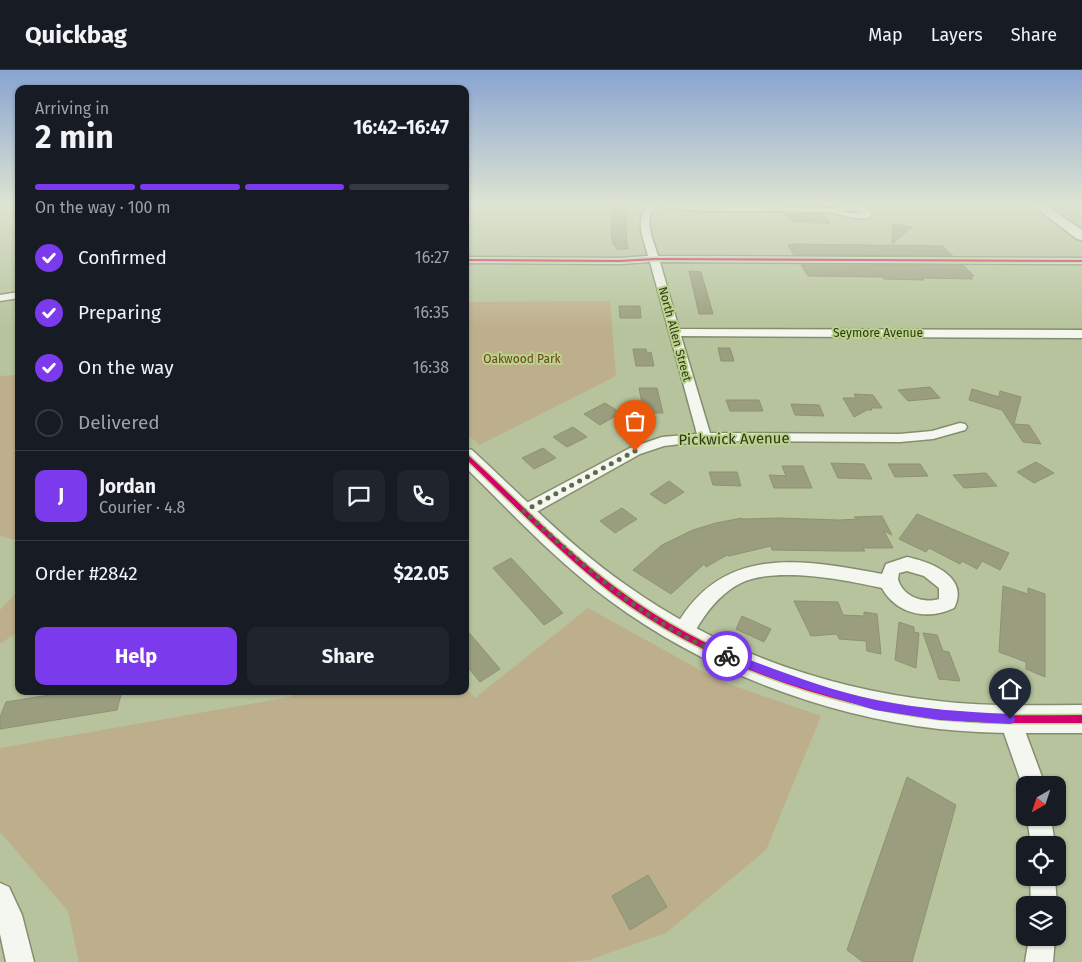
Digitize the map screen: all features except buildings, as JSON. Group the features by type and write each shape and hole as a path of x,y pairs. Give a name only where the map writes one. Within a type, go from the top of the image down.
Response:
{"street":[{"name":"North Allen Street","path":"651,246 699,422 705,437"},
{"path":"469,255 618,256 655,259"},
{"path":"469,260 1082,261"},
{"path":"0,298 15,296"},
{"name":"Seymore Avenue","path":"675,332 1082,334"},
{"name":"Pickwick Avenue","path":"524,511 646,446 680,439 705,437 900,438 932,435 960,427"},
{"path":"469,459 586,568 618,593 682,634 738,661 780,677 875,705 939,715 1010,719 1082,719"},
{"path":"682,634 702,604 722,586 743,576 769,569 798,569 844,574 888,582"},
{"path":"1010,719 1030,776"},
{"path":"0,896 9,915 20,962"},
{"path":"1039,962 1041,946"}],"green space":[{"name":"Oakwood Park","path":"610,301 616,376 479,445 469,436 469,302"},
{"path":"15,375 15,540 0,536 0,376"},
{"path":"15,594 15,634 0,644 0,610"},
{"path":"588,608 720,681 821,716 766,850 666,933 589,960 568,962 79,962 68,911 0,832 0,748 294,695 469,695 469,691 475,698"}],"cycle path":[{"path":"469,260 1082,261"},
{"path":"469,459 558,543 616,592 688,638 728,657 769,674 812,688 854,700 897,709 974,718 1082,719"}],"way so far":[{"path":"635,451 524,511 586,568 618,593 682,634 727,656"}],"route":[{"path":"727,656 780,677 875,705 939,715 1010,719"}]}
